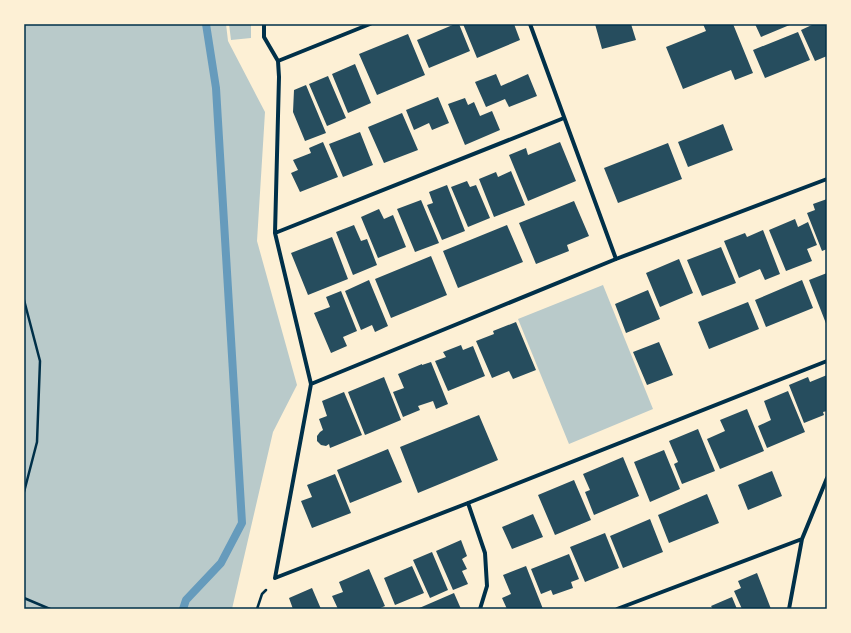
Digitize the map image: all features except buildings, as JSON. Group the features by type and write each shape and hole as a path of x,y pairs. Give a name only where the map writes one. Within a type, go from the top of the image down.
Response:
{"street":[{"path":"264,24 264,37 278,61 279,85 275,234 311,384 275,578"},
{"path":"278,61 370,24"},
{"path":"530,24 616,259"},
{"path":"275,234 564,118"},
{"path":"311,384 616,259 827,180"},
{"path":"275,578 827,361"},
{"path":"789,609 802,539 827,478"},
{"path":"468,503 485,552 487,586 480,609"},
{"path":"617,609 802,539"}],"path":[{"path":"24,300 40,361 37,442 24,492"},
{"path":"257,609 262,594 275,578"},
{"path":"24,598 50,609"}],"shaded area":[{"path":"24,24 226,24 228,41 265,112 257,241 297,385 273,432 232,609 24,609"},
{"path":"229,24 251,24 251,38 231,40"},
{"path":"603,285 653,409 569,444 518,319"}],"waterway":[{"path":"183,609 186,600 221,563 242,523 216,88 206,24"}]}
